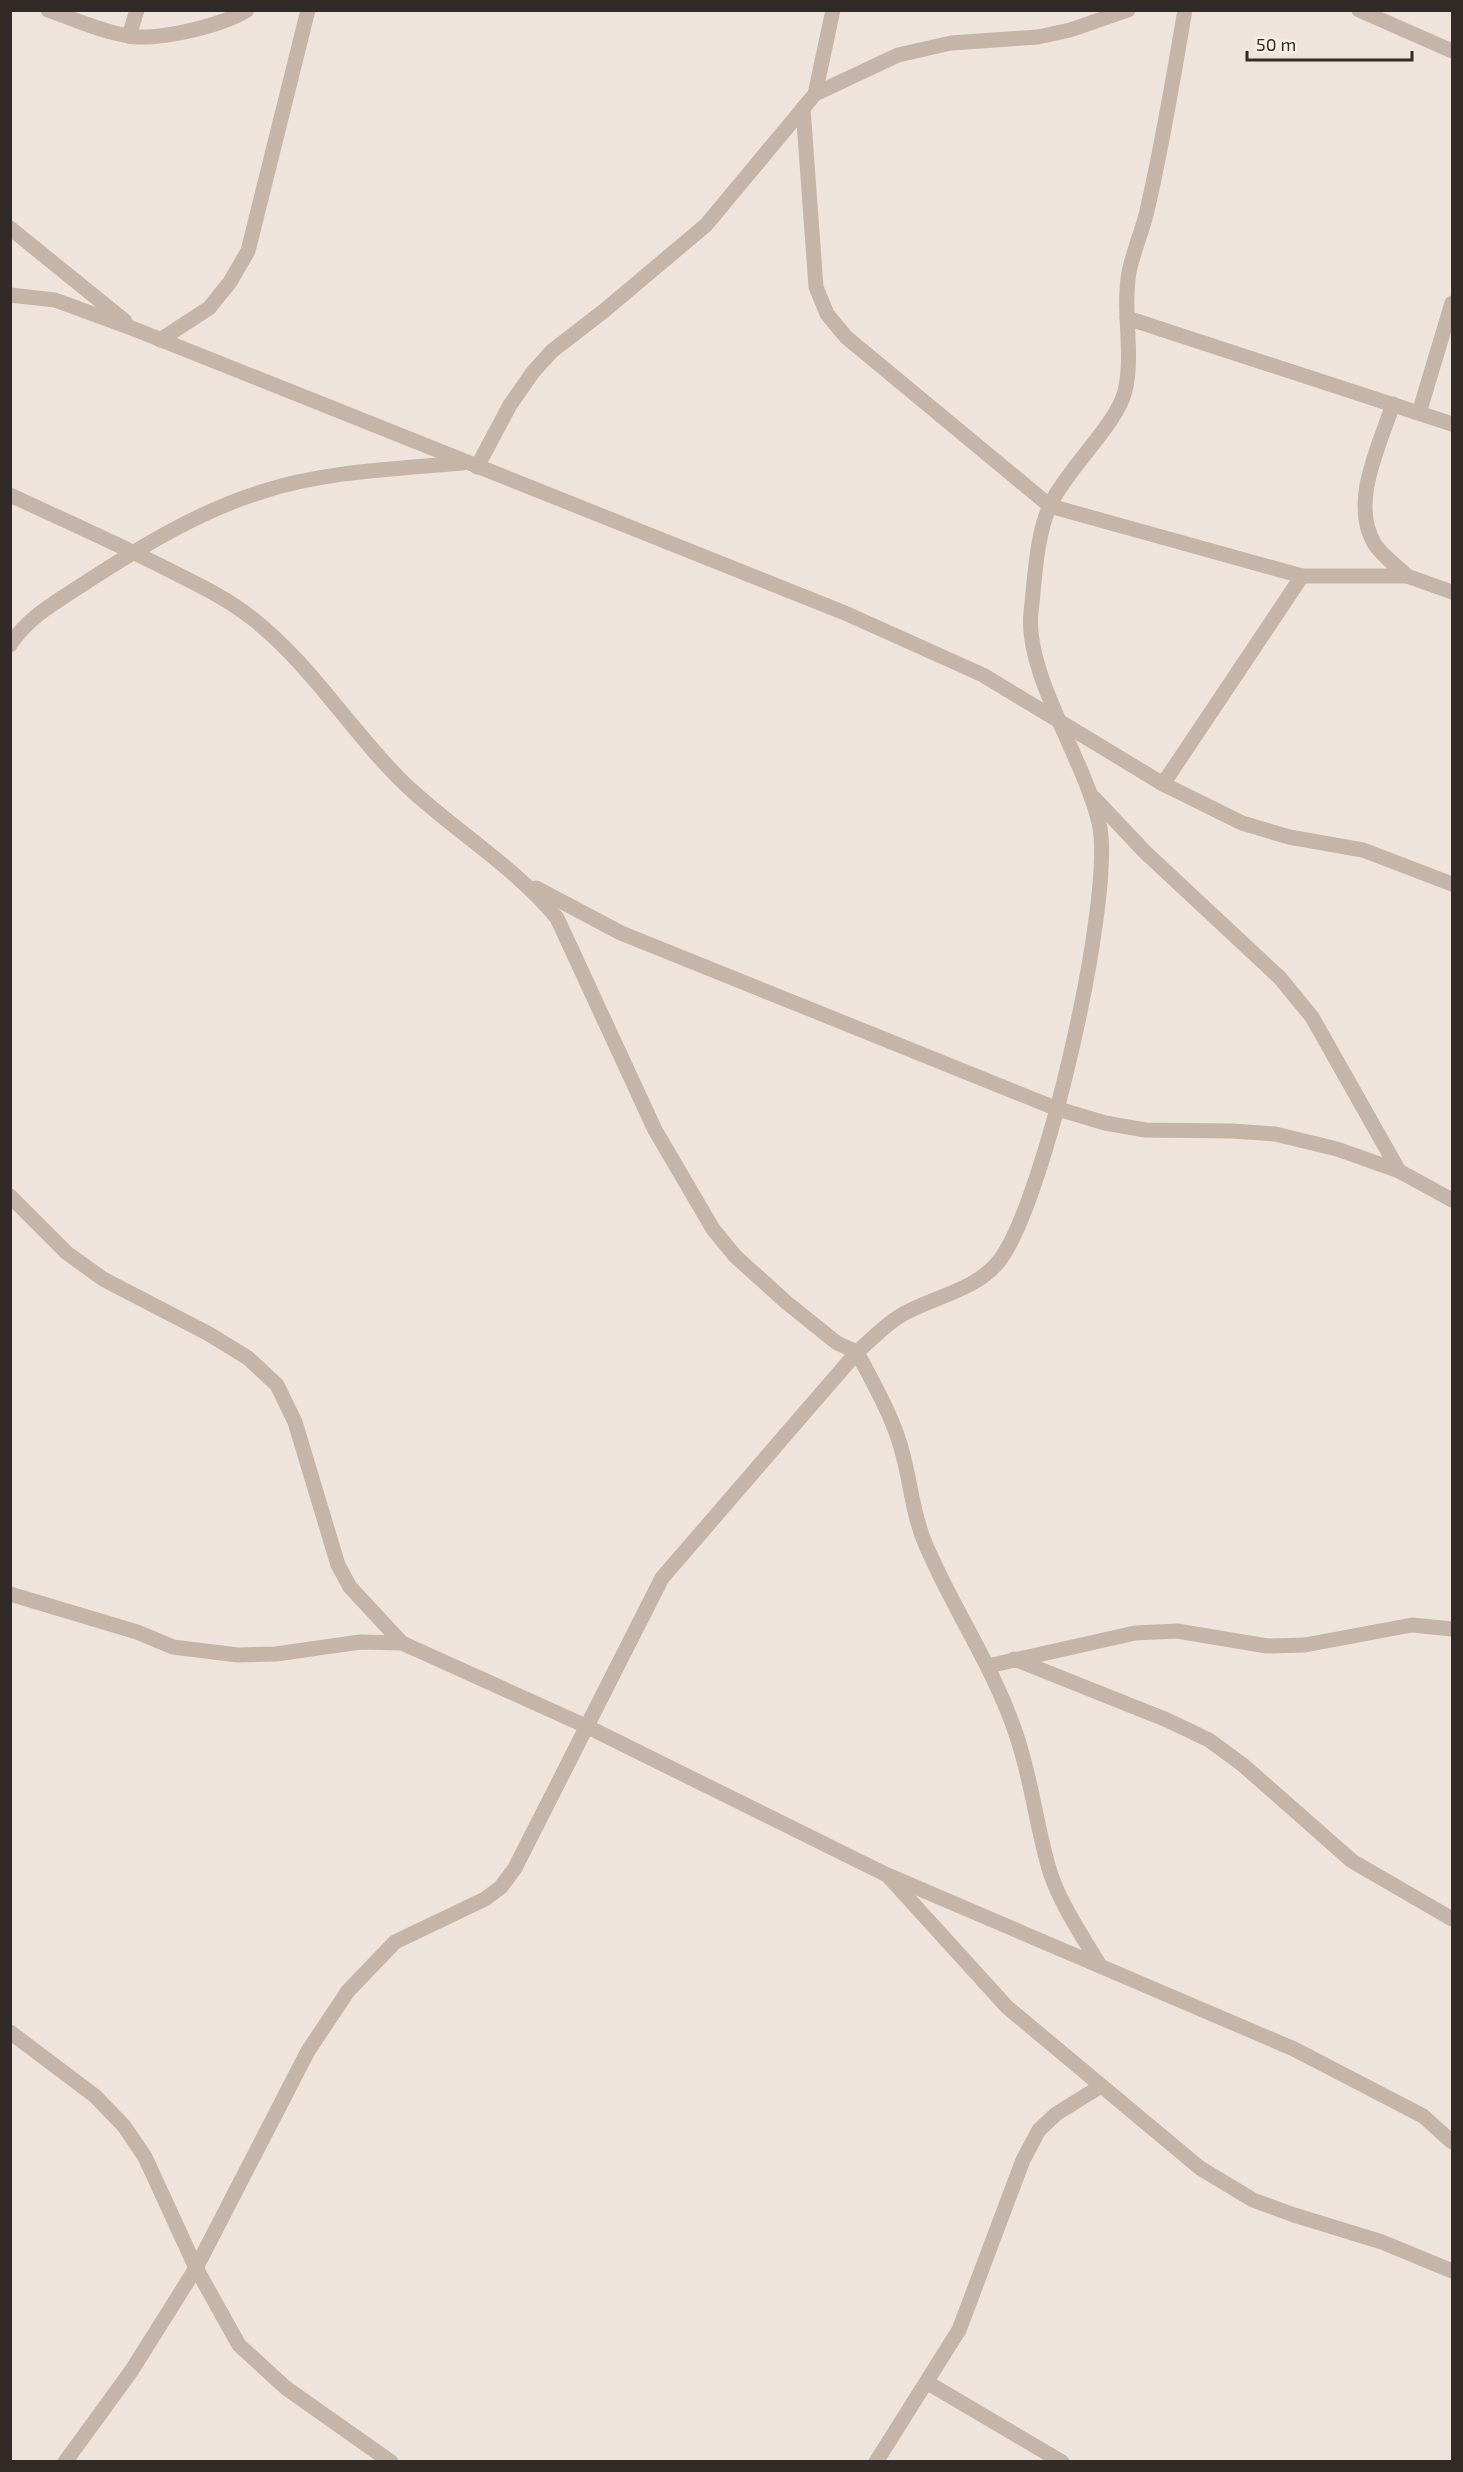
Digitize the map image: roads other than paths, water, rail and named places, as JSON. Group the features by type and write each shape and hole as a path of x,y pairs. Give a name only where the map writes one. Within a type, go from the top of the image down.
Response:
{"street":[{"path":"48,10 129,36 151,36 190,29 247,10"},
{"path":"129,36 137,10"},
{"path":"160,340 208,308 230,282 248,251 308,10"},
{"path":"815,94 833,10"},
{"path":"472,465 533,372 552,351 605,310 706,225 815,94 898,55 951,43 1038,37 1070,30 1128,10"},
{"path":"65,2462 132,2370 196,2268 308,2051 348,1991 395,1942 485,1899 501,1887 515,1868 588,1727 647,1603 662,1578 857,1352 905,1312 966,1288 997,1264 1014,1239 1032,1193 1083,1004 1101,855 1100,824 1062,722 1034,660 1030,619 1040,542 1050,506 1125,394 1129,271 1145,219 1185,10"},
{"path":"1359,10 1452,51"},
{"path":"803,108 816,287 827,314 846,337 1050,506 1302,576 1407,576 1452,592"},
{"path":"10,228 134,328"},
{"path":"10,295 55,300 134,328 845,613 946,656 983,675 1163,784 1242,823 1289,837 1363,850 1452,884"},
{"path":"1419,413 1452,303"},
{"path":"1127,318 1452,424"},
{"path":"1393,404 1364,496 1366,521 1374,544 1407,576"},
{"path":"10,645 27,625 45,610 134,552 214,509 261,492 301,482 366,472 472,465"},
{"path":"10,495 134,552 217,595 254,619 282,646 405,784 524,882 557,918 655,1130 713,1229 735,1256 786,1302 837,1343 857,1352 890,1418 903,1454 912,1502 942,1582 1005,1701 1019,1742 1050,1872 1061,1900 1099,1964"},
{"path":"1163,784 1302,576"},
{"path":"1089,792 1145,852 1280,978 1312,1017 1399,1171"},
{"path":"524,882 621,933 1055,1108 1105,1123 1145,1130 1275,1134 1336,1149 1399,1171 1452,1200"},
{"path":"10,1196 67,1253 103,1279 209,1334 248,1358 277,1385 295,1422 339,1565 350,1587 402,1643 588,1727 885,1874 1294,2049 1423,2116 1452,2142"},
{"path":"10,1594 137,1632 173,1647 227,1654 276,1654 360,1642 402,1643"},
{"path":"988,1666 1136,1633 1177,1631 1268,1646 1296,1646 1412,1625 1452,1629"},
{"path":"1014,1659 1167,1720 1209,1740 1243,1765 1352,1862 1452,1919"},
{"path":"885,1874 1007,2007 1200,2168 1253,2200 1294,2216 1382,2242 1452,2271"},
{"path":"10,2032 95,2096 124,2126 145,2157 196,2268 239,2345 286,2388 391,2462"},
{"path":"876,2462 928,2383 968,2311 1023,2160 1039,2130 1056,2114 1101,2086"},
{"path":"928,2383 1062,2462"}]}
